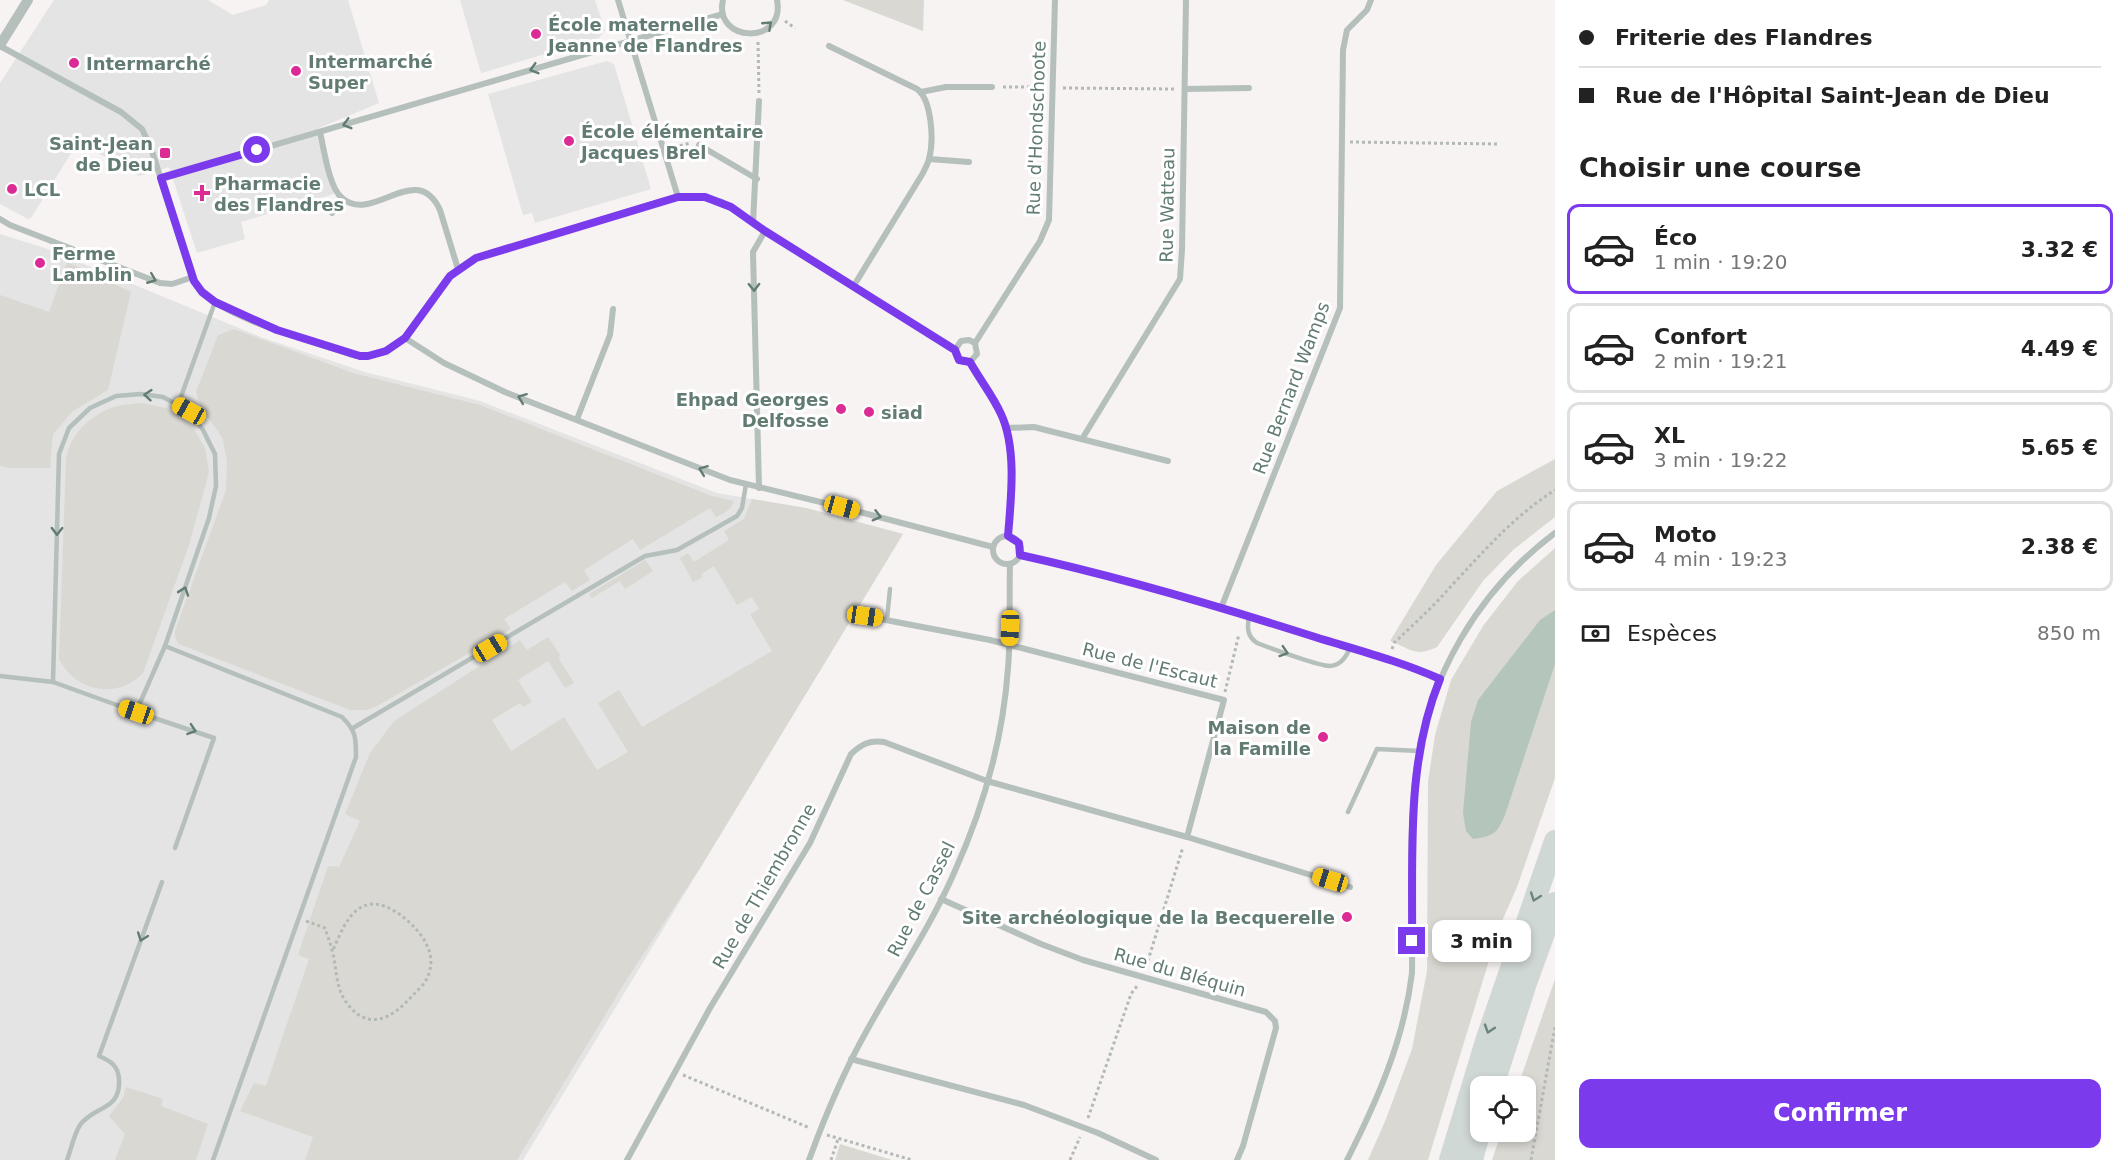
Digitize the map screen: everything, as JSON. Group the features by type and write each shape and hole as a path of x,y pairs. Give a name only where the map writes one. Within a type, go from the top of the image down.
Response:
{"highway":[{"path":"1450,1160 1494,1016 1555,842"},
{"path":"1496,1076 1555,903"},
{"path":"1472,1160 1477,1142"}],"street":[{"path":"28,0 0,45 137,123 147,139 193,277 198,287 215,302 277,330 360,356 368,356 386,351 405,338 442,285 458,269 476,258 678,197 695,196 714,199 731,207 765,231 955,350 959,360 970,362 995,402 1006,428 1010,461 1008,536"},
{"path":"618,0 678,197"},
{"path":"723,0 723,14 727,22 740,33 758,33 772,23 777,15 777,0"},
{"name":"Rue d'Hondschoote","path":"975,344 1040,241 1049,220 1055,0"},
{"name":"Rue Watteau","path":"1082,439 1180,279 1186,0"},
{"name":"Rue Bernard Wamps","path":"1221,608 1340,308 1344,40 1347,30 1367,10 1371,0"},
{"path":"161,178 723,14"},
{"path":"829,46 921,92 926,99 930,119 929,159 923,173 853,287"},
{"path":"921,92 946,87 992,87"},
{"path":"1185,89 1249,88"},
{"path":"753,223 757,179 759,101"},
{"path":"320,132 333,184 342,198 360,205 369,204 410,190 424,191 436,201 458,269"},
{"path":"699,145 757,179"},
{"path":"929,159 969,162"},
{"path":"332,213 342,198"},
{"path":"0,219 10,225 160,283 172,284 193,277"},
{"path":"759,488 753,252 765,231"},
{"path":"577,419 610,335 613,309"},
{"path":"405,338 460,372 505,392 708,472 759,488 842,507 993,547"},
{"path":"955,350 961,341 969,340 975,344 977,354 970,362"},
{"path":"1006,428 1029,426 1168,461"},
{"path":"1347,1160 1386,1073 1400,1033 1408,999 1412,973 1413,801 1419,751 1426,720 1440,679 1460,639 1489,596 1523,559 1555,533"},
{"path":"1008,536 1019,543 1020,555"},
{"path":"1008,536 997,540 993,547 997,560 1010,564 1020,555"},
{"path":"1020,555 1221,608 1387,659 1440,679"},
{"name":"Rue de Cassel","path":"809,1160 851,1059 941,899 968,840 987,781 1003,716 1010,645 1010,564"},
{"name":"Rue de l'Escaut","path":"865,616 1010,645 1224,700 1187,837"},
{"name":"Rue de Thiembronne","path":"627,1160 714,1001 810,843 847,763 856,750 870,742 884,742 987,781"},
{"path":"987,781 1187,837 1350,887"},
{"name":"Rue du Bléquin","path":"941,899 1083,960 1266,1012 1275,1021 1276,1028 1237,1160"},
{"path":"851,1059 1008,1100 1085,1127 1156,1160"}],"lane":[{"path":"178,405 215,302"},
{"path":"53,682 59,454 69,428 90,408 116,396 141,394 163,397 189,411 203,430 215,454 216,486 209,518 165,646 136,712"},
{"path":"353,728 645,556 677,550 737,516 742,508 746,484"},
{"path":"887,619 890,589"},
{"path":"1246,616 1247,630 1257,643 1327,666 1346,658 1350,648"},
{"path":"165,646 342,717 353,728 356,740 356,757 213,1160"},
{"path":"0,676 53,682 214,738 175,848"},
{"path":"1348,812 1377,749 1419,751"},
{"path":"67,1160 81,1125 112,1103 120,1090 118,1071 110,1061 99,1056 162,882"}],"path":[{"path":"758,33 759,101"},
{"path":"992,87 1185,89"},
{"path":"1341,142 1498,144"},
{"path":"663,150 683,144 699,145"},
{"path":"1387,659 1394,643 1453,585 1486,547 1529,506 1555,490"},
{"path":"1224,700 1246,616"},
{"path":"1070,1160 1085,1127 1131,994 1143,977 1187,837"},
{"path":"299,918 325,928 333,950 337,985 353,1011 363,1017 373,1020 384,1019 405,1005 426,982 430,973 428,946 422,935 399,914 388,907 376,904 355,911 348,919 333,950"},
{"path":"1531,1160 1555,1027"},
{"path":"676,1072 819,1132 912,1160"},
{"path":"831,1160 838,1139"}],"shaded area":[{"path":"54,0 208,0 233,15 266,5 269,0 348,0 379,103 317,129 334,194 241,222 245,239 197,253 169,167 139,176 78,142 31,218 28,219 0,204 0,83"},
{"name":"École maternelle Jeanne de Flandres","path":"460,0 595,0 605,30 599,38 481,73"},
{"path":"843,0 924,0 923,31"},
{"name":"École élémentaire Jacques Brel","path":"607,61 614,64 651,189 535,223 532,213 523,215 488,94"},
{"path":"0,234 45,248 263,338 365,372 480,401 717,493 806,508 903,534 523,1160 0,1160"},
{"path":"67,262 131,292 108,390 73,411 53,434 50,468 0,466 0,295 49,312"},
{"path":"234,329 353,373 480,405 712,496 734,501 733,504 716,517 710,508 640,550 633,539 584,570 590,580 572,591 565,582 504,619 511,629 377,706 367,710 350,710 179,644 175,637 175,631 226,490 227,461 223,440 202,410 196,392 218,335"},
{"path":"142,403 166,408 182,417 195,431 205,448 209,472 189,545 143,673 133,682 121,687 98,689 76,679 59,659 66,460 72,441 91,419 118,406"},
{"path":"1555,459 1555,517 1513,550 1483,581 1437,647 1417,652 1390,641 1436,565 1497,491"},
{"path":"752,499 806,508 903,534 702,865 627,979 517,1160 305,1160 313,1137 240,1111 254,1083 266,1086 309,959 298,955 328,866 339,867 360,821 345,814 370,753 394,721 520,640 527,650 548,637 574,683 565,688 548,661 518,680 532,702 523,707 520,703 492,720 511,751 564,717 597,770 628,752 598,703 619,690 642,727 772,651 750,614 759,609 752,597 737,605 714,566 701,574 703,577 693,582 680,558 688,553 694,562 729,540 724,531 744,519"},
{"path":"1555,548 1555,778 1517,887 1499,928 1428,1160 1368,1160 1412,1049 1427,971 1428,782 1435,735 1451,680 1483,626 1518,581"},
{"path":"645,560 653,571 625,589 620,581 592,598 589,594"},
{"path":"1555,610 1555,664 1505,815 1494,833 1473,839 1466,831 1463,813 1471,722 1478,700 1540,620"},
{"path":"1555,979 1555,1160 1492,1160 1498,1142 1536,1142 1536,1076 1521,1076"},
{"path":"126,1087 163,1099 161,1106 208,1124 196,1160 115,1160 125,1134 109,1116 123,1098"},
{"path":"840,1144 892,1160 835,1160"}],"place":[{"name":"École maternelle Jeanne de Flandres","path":"536,34"},
{"name":"Intermarché","path":"74,63"},
{"name":"Intermarché Super","path":"296,71"},
{"name":"École élémentaire Jacques Brel","path":"569,141"},
{"name":"Saint-Jean de Dieu","path":"165,153"},
{"name":"LCL","path":"12,189"},
{"name":"Pharmacie des Flandres","path":"202,193"},
{"name":"Ferme Lamblin","path":"40,263"},
{"name":"Ehpad Georges Delfosse","path":"841,409"},
{"name":"siad","path":"869,412"},
{"name":"Maison de la Famille","path":"1323,737"},
{"name":"Site archéologique de la Becquerelle","path":"1347,917"}],"route":[{"path":"257,150 161,178 194,281 208,297 227,309 277,330 352,354 360,356 377,354 397,345 405,338 450,276 476,258 678,197 695,196 714,199 731,207 765,231 955,350 955,354 962,362 970,362 995,402 1006,428 1010,461 1008,536 1019,543 1020,555 1221,608 1421,670 1440,679 1426,720 1416,770 1413,801 1412,941"}]}
